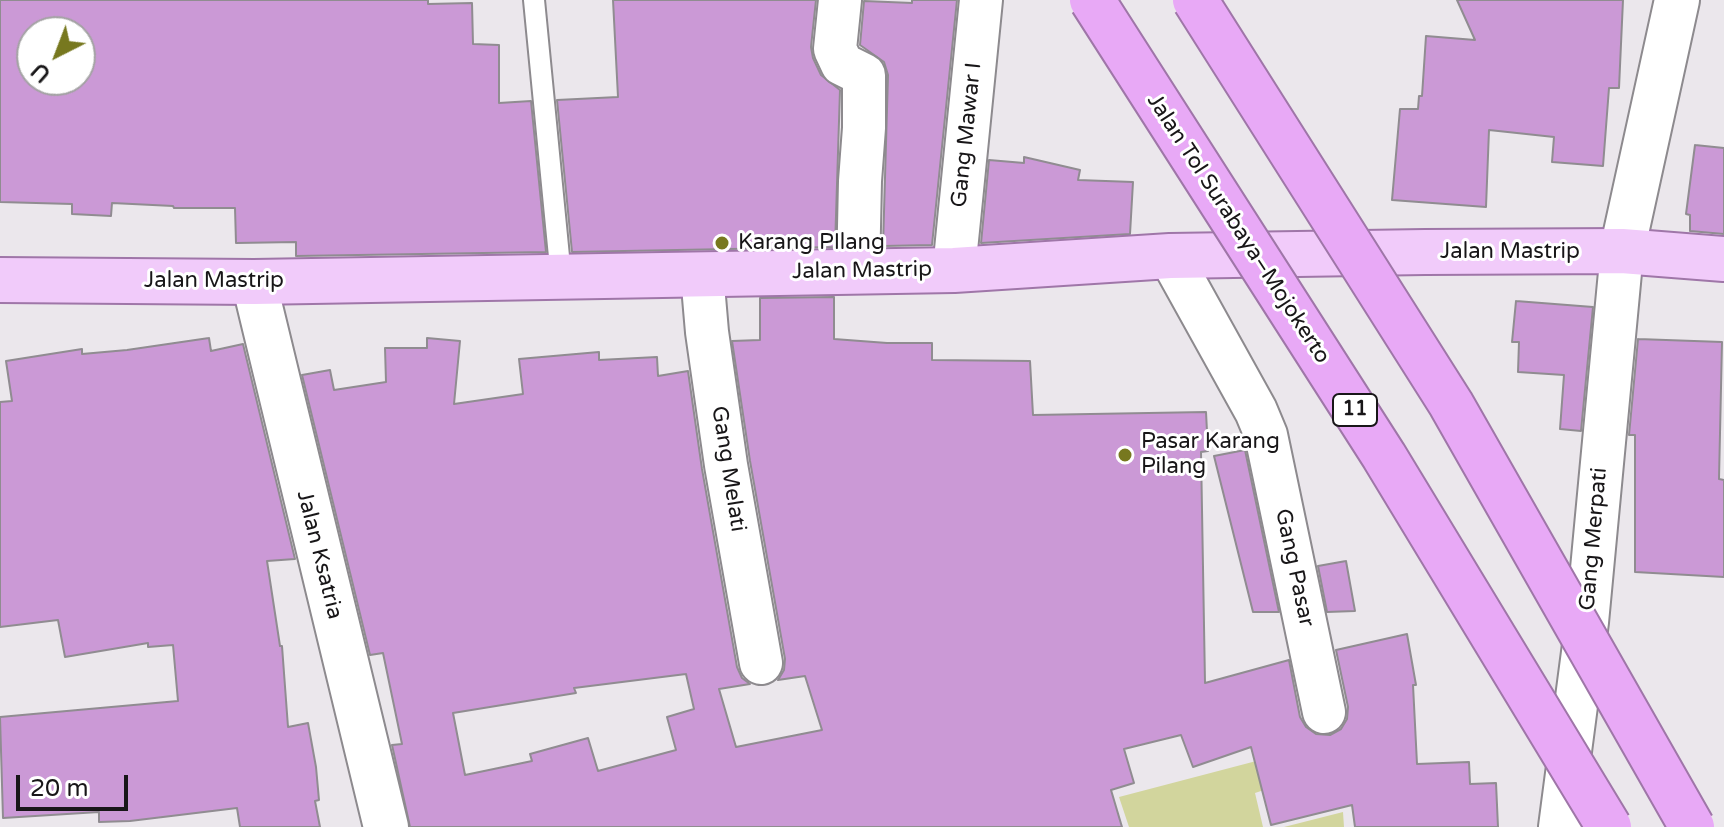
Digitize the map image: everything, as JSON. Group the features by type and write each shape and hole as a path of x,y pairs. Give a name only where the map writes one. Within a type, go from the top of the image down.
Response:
{"highway":[{"name":"Jalan Tol Surabaya–Mojokerto","path":"1092,0 1384,456 1609,827"},
{"path":"1195,0 1451,404 1692,827"}],"main road":[{"name":"Jalan Mastrip","path":"0,280 254,282 858,272 954,270 1170,256 1622,251 1724,259"}],"street":[{"path":"840,0 835,49 842,64 864,75 858,272"},
{"name":"Gang Mawar I","path":"954,270 981,0"},
{"path":"1622,251 1677,0"},
{"name":"Gang Merpati","path":"1560,827 1587,622 1622,251"},
{"name":"Gang Pasar","path":"1170,256 1256,411 1266,435 1324,712"},
{"name":"Gang Melati","path":"702,274 726,465 761,663"},
{"name":"Jalan Ksatria","path":"254,282 386,827"}],"lane":[{"path":"534,0 561,277"}],"green space":[{"path":"1283,754 1291,781 1255,793 1263,827 1129,827 1119,797"},
{"path":"1343,812 1344,827 1284,827"}],"building":[{"path":"0,0 428,0 428,4 472,3 473,44 499,45 499,103 531,101 546,252 296,256 296,242 236,243 235,208 174,208 112,203 111,216 72,214 72,204 0,202"},
{"path":"613,0 816,0 811,47 813,58 821,75 840,90 835,247 572,252 557,100 618,97"},
{"path":"912,0 957,0 932,245 883,246 888,75 884,62 860,45 864,1 912,3"},
{"path":"1457,0 1623,0 1619,88 1609,88 1603,166 1552,162 1554,137 1489,130 1486,207 1392,200 1400,109 1418,109 1419,96 1422,96 1426,36 1475,40"},
{"path":"1695,145 1724,148 1724,234 1690,231 1690,215 1686,214"},
{"path":"1024,157 1080,170 1078,180 1133,182 1130,234 981,243 989,160 1024,163"},
{"path":"834,297 834,339 932,343 932,360 1030,361 1033,415 1206,412 1208,451 1201,452 1205,683 1289,660 1300,717 1306,727 1316,734 1330,735 1341,729 1347,719 1348,707 1336,650 1407,634 1416,685 1413,685 1417,764 1469,762 1470,784 1496,783 1498,827 1355,827 1352,805 1271,825 1251,747 1193,767 1181,735 1124,749 1134,783 1111,790 1122,827 410,827 392,745 402,744 383,653 370,655 302,375 330,370 334,390 386,382 385,348 427,348 427,338 460,341 454,404 523,394 519,359 599,352 599,360 657,357 658,376 688,371 737,667 742,678 750,684 719,689 736,747 822,730 805,676 778,680 784,670 785,659 732,341 760,340 760,298","holes":["686,674 694,709 667,717 676,750 598,771 588,738 530,754 532,761 465,775 453,713 576,693 574,688"]},
{"path":"1516,301 1593,307 1581,431 1560,429 1564,375 1518,372 1519,342 1512,342"},
{"path":"209,338 211,351 243,344 295,559 267,561 282,646 288,727 308,723 316,767 319,800 315,801 320,827 240,827 237,808 130,821 99,822 99,812 3,818 0,717 178,701 173,645 148,647 148,643 65,657 58,620 0,627 0,402 12,401 6,361 82,349 82,354"},
{"path":"1638,339 1722,342 1719,479 1724,480 1724,577 1635,572 1635,435 1629,435"},
{"path":"1245,450 1279,612 1253,612 1214,456"},
{"path":"1346,561 1355,611 1327,612 1318,566"}],"place":[{"name":"Karang PIlang","path":"722,243"},
{"name":"Pasar Karang Pilang","path":"1125,455"}]}
